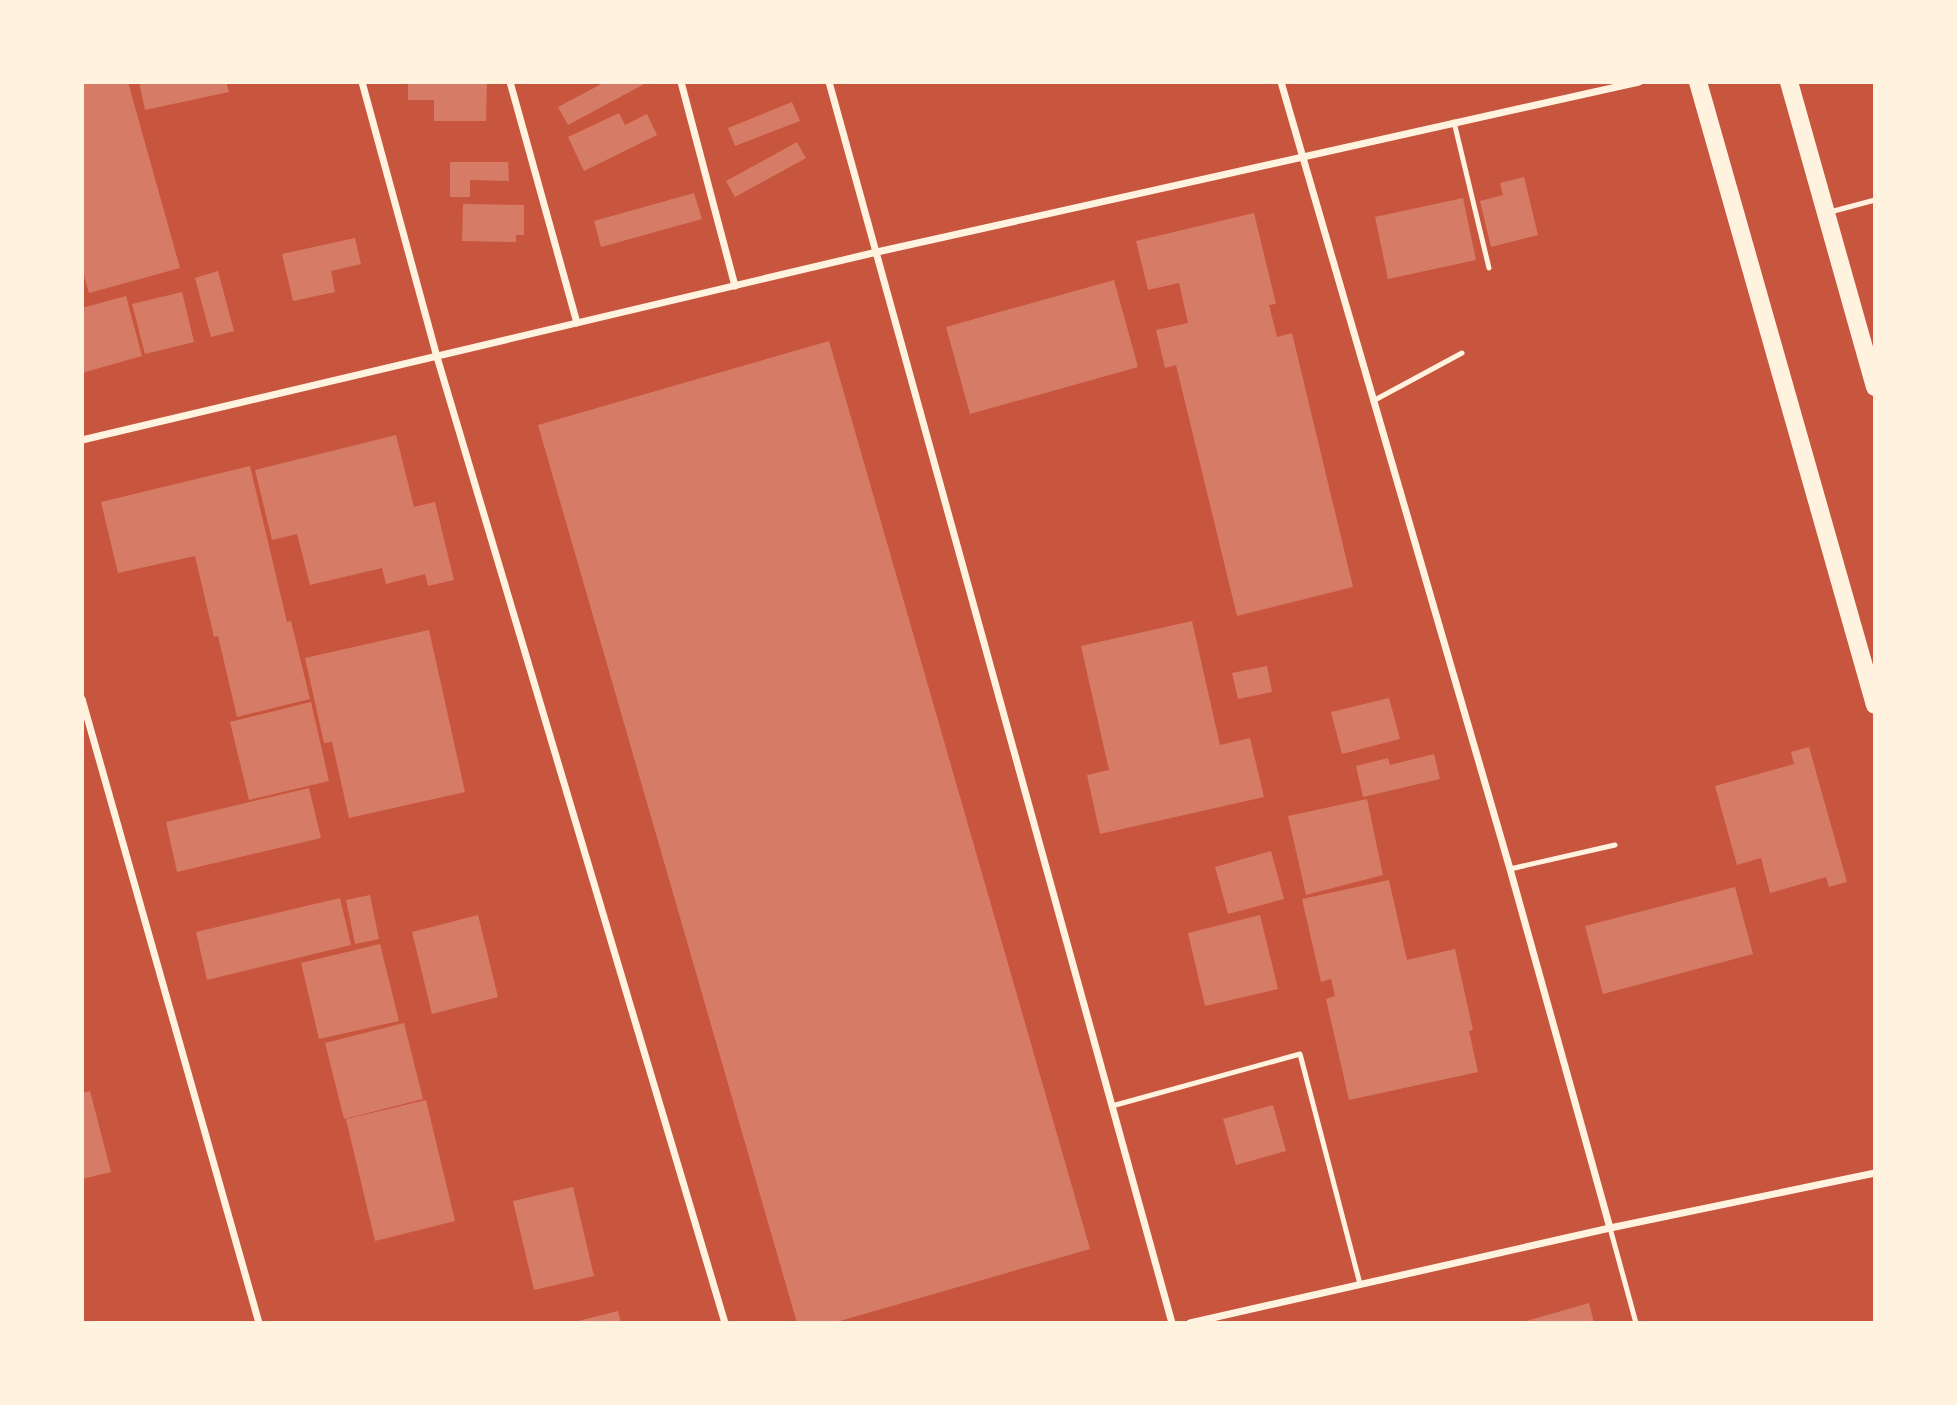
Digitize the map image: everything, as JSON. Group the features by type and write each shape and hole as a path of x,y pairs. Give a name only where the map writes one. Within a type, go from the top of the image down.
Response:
{"main road":[{"path":"1698,82 1875,705"},
{"path":"1789,82 1875,387"}],"street":[{"path":"362,82 437,357 725,1323"},
{"path":"510,82 577,323"},
{"path":"681,82 735,286"},
{"path":"829,82 1172,1323"},
{"path":"1281,82 1510,869 1610,1228"},
{"path":"82,440 877,252 1639,82"},
{"path":"82,699 259,1323"},
{"path":"1190,1323 1610,1228 1875,1173"}],"lane":[{"path":"1454,122 1489,268"},
{"path":"1826,213 1875,200"},
{"path":"1373,401 1462,353"},
{"path":"1510,869 1615,845"},
{"path":"1112,1106 1300,1054 1360,1284"},
{"path":"1610,1228 1636,1323"}],"building":[{"path":"82,82 128,82 180,268 89,293 82,269"},
{"path":"139,82 226,82 229,92 145,110"},
{"path":"408,82 487,82 486,121 434,121 434,100 408,100"},
{"path":"605,82 648,82 568,125 558,107"},
{"path":"792,102 800,121 735,146 728,128"},
{"path":"619,113 625,125 647,114 657,135 584,171 568,137"},
{"path":"797,142 806,158 735,197 726,181"},
{"path":"450,162 508,162 509,181 470,180 470,197 450,197"},
{"path":"1524,177 1538,235 1491,247 1480,201 1503,195 1500,183"},
{"path":"694,193 702,219 601,247 594,221"},
{"path":"1463,198 1476,260 1388,279 1375,217"},
{"path":"463,204 524,205 524,235 516,235 516,242 462,241"},
{"path":"1254,213 1276,304 1269,305 1277,337 1292,333 1353,587 1237,616 1176,365 1165,368 1156,330 1188,323 1179,283 1148,290 1136,241"},
{"path":"355,238 361,264 331,271 335,292 293,301 282,254"},
{"path":"218,271 234,331 211,337 195,278"},
{"path":"1114,280 1138,367 970,414 946,327"},
{"path":"182,292 194,342 145,354 132,304"},
{"path":"126,296 142,356 82,373 82,308"},
{"path":"829,341 1090,1249 833,1323 797,1323 538,425"},
{"path":"396,435 414,507 435,502 454,580 428,586 425,574 386,584 382,568 310,585 297,534 272,540 255,470"},
{"path":"250,466 287,622 291,621 310,699 237,717 195,556 118,573 101,502"},
{"path":"1192,621 1220,745 1250,738 1264,797 1100,834 1087,775 1109,770 1081,646"},
{"path":"429,630 465,792 349,818 332,742 324,743 305,658"},
{"path":"1267,666 1272,692 1238,699 1232,673"},
{"path":"1389,698 1400,739 1342,754 1331,712"},
{"path":"311,702 329,781 249,800 230,722"},
{"path":"1809,747 1847,882 1829,887 1826,877 1770,893 1761,858 1737,865 1715,786 1794,764 1791,752"},
{"path":"1434,754 1440,779 1363,797 1356,766 1388,758 1390,765"},
{"path":"309,788 321,838 177,872 166,822"},
{"path":"1367,799 1383,875 1306,895 1288,816"},
{"path":"1271,851 1284,899 1228,914 1215,867"},
{"path":"1389,880 1407,960 1455,949 1473,1030 1469,1031 1478,1072 1349,1100 1326,999 1335,996 1331,979 1321,982 1302,899"},
{"path":"1735,887 1753,954 1603,994 1585,926"},
{"path":"370,895 379,939 355,944 346,900"},
{"path":"340,898 351,945 207,980 196,932"},
{"path":"478,915 498,997 432,1014 412,932"},
{"path":"1260,915 1278,989 1205,1006 1188,933"},
{"path":"380,944 399,1021 319,1039 301,963"},
{"path":"404,1023 423,1099 344,1119 325,1043"},
{"path":"90,1091 111,1172 82,1179 82,1093"},
{"path":"426,1100 455,1221 375,1241 346,1119"},
{"path":"1273,1105 1286,1151 1236,1165 1223,1119"},
{"path":"573,1187 594,1276 534,1290 513,1201"},
{"path":"1589,1303 1594,1323 1523,1323 1523,1322"},
{"path":"618,1311 621,1323 574,1323 574,1322"}]}
